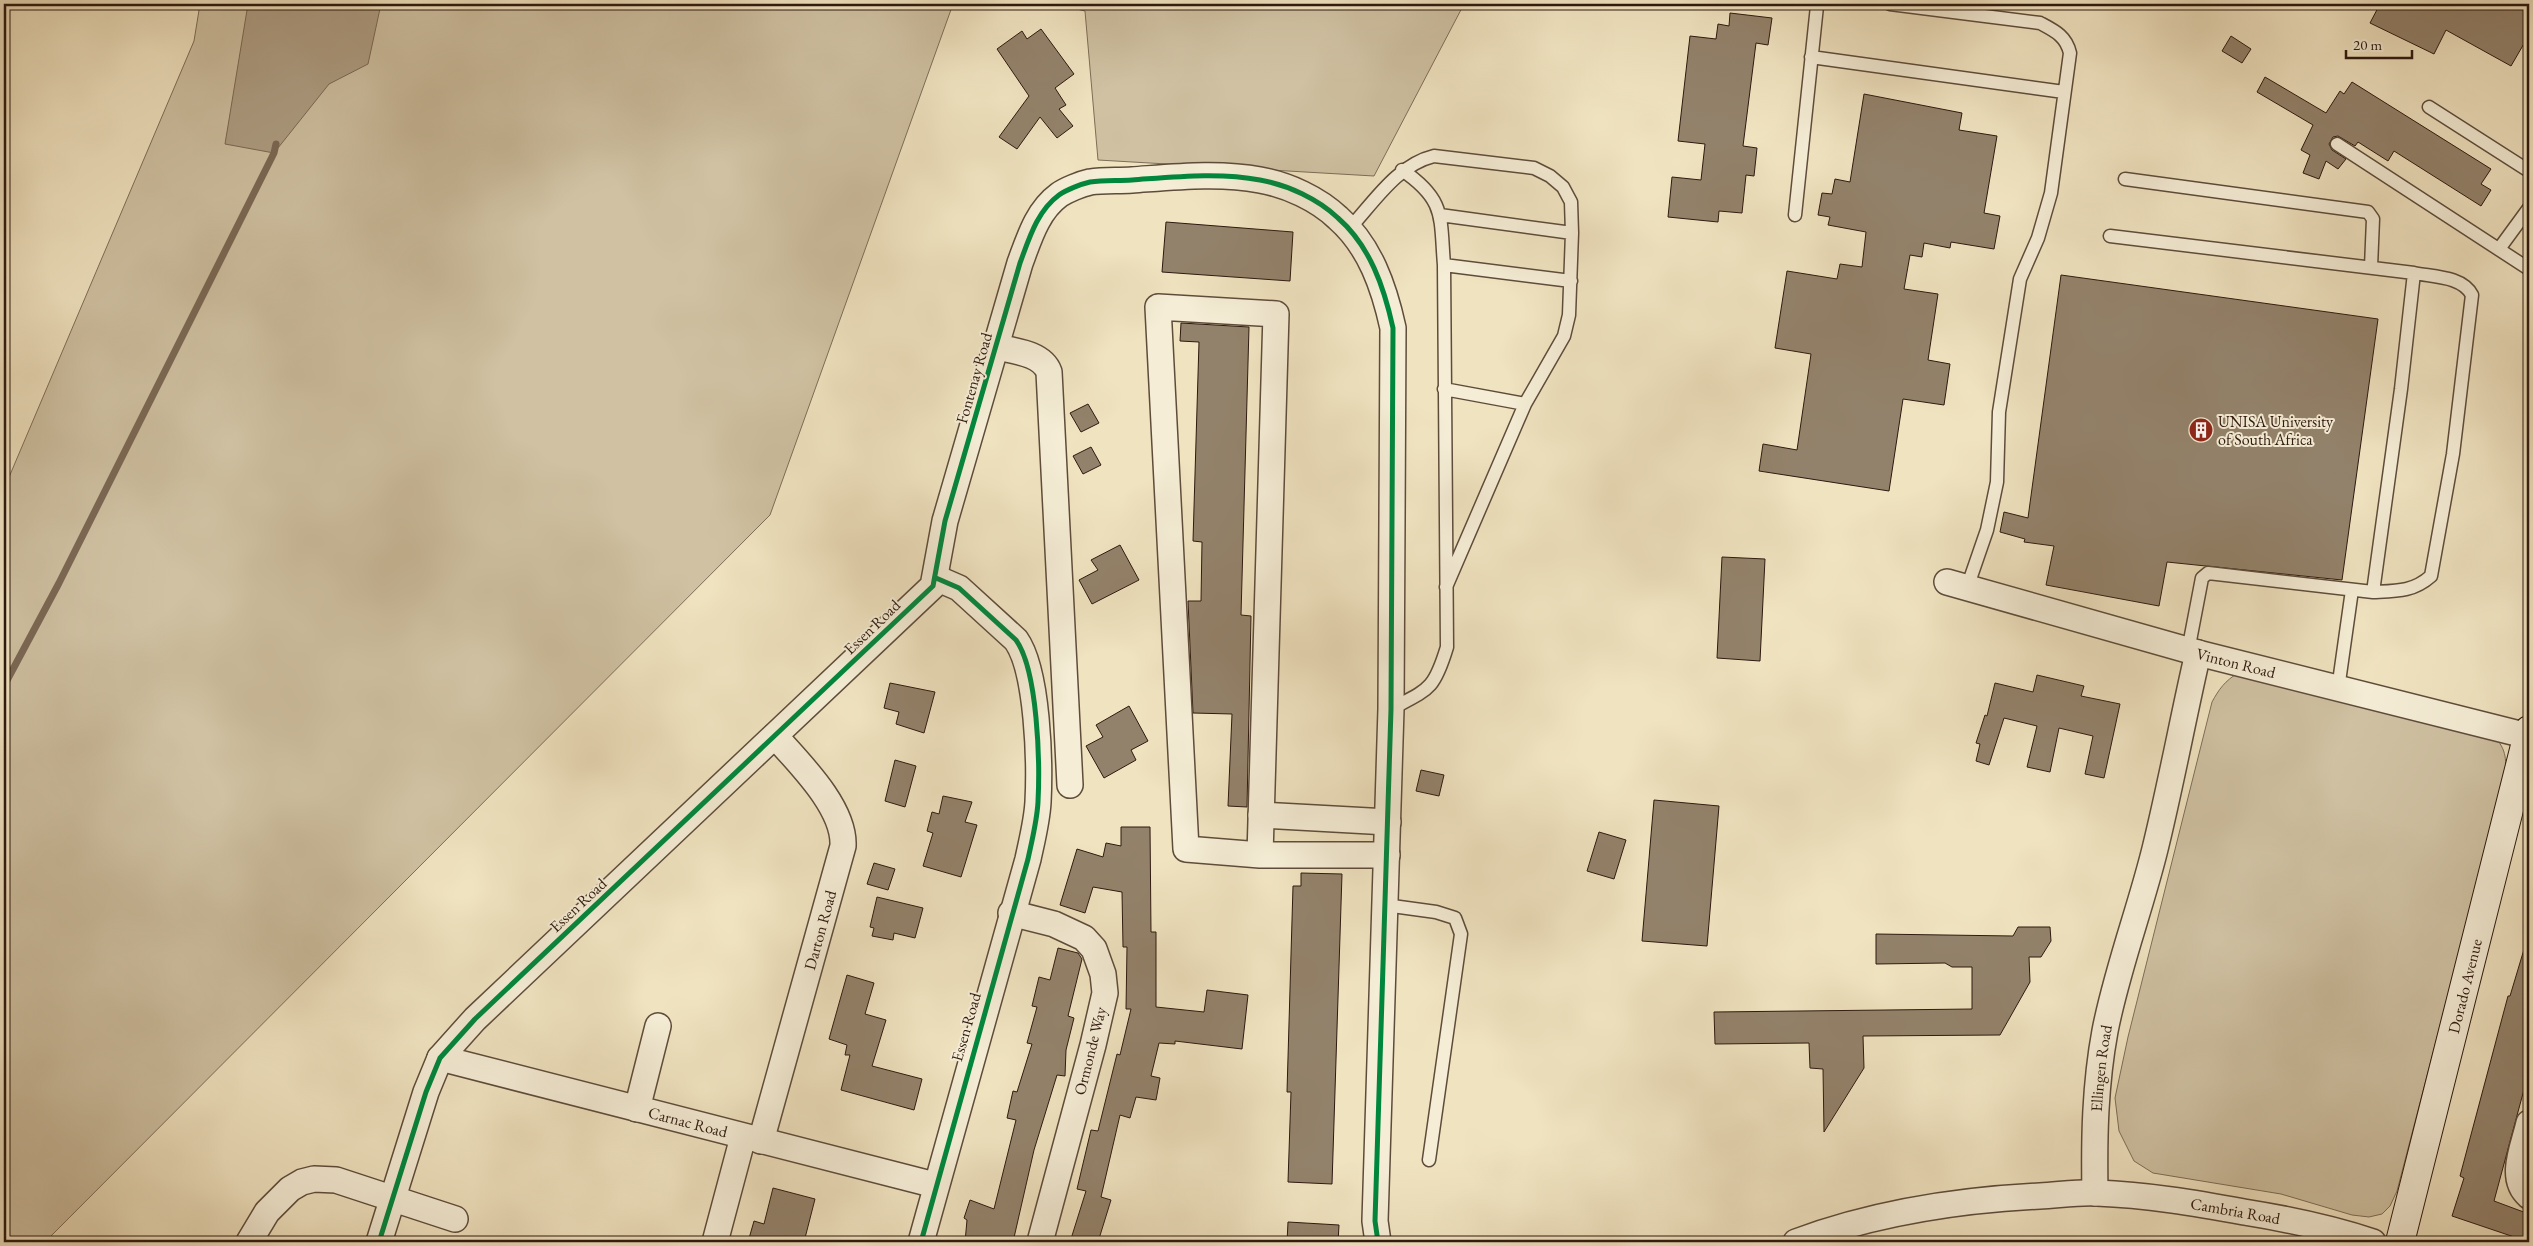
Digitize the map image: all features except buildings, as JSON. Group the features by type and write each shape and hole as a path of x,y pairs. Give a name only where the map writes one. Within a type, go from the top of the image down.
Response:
{"street":[{"name":"Fontenay Road","path":"936,578 945,521 1030,234 1045,210 1060,194 1090,182 1228,175 1262,180 1315,200 1338,217 1349,229"},
{"path":"1349,229 1362,244 1374,268 1393,328 1391,709 1375,1222 1378,1242"},
{"path":"1260,855 1276,314 1158,307 1186,849 1260,855 1387,855"},
{"path":"996,347 1031,356 1046,364 1049,372 1070,785"},
{"name":"Essen Road","path":"380,1242 391,1199 426,1092 440,1058 475,1019 933,586 936,578 959,588 1016,640 1028,661 1033,687 1038,803 1028,859 1011,913 935,1185 921,1242"},
{"name":"Vinton Road","path":"1957,585 2192,652 2528,733"},
{"name":"Ellingen Road","path":"2095,1193 2094,1126 2097,1082 2105,1031 2120,969 2155,849 2192,652"},
{"name":"Dorado Avenue","path":"2400,1242 2528,733"},
{"name":"Darton Road","path":"715,1242 752,1139 843,846 844,834 824,796 806,771 775,736"},
{"path":"1261,815 1388,822"},
{"name":"Ormonde Way","path":"1011,913 1054,924 1084,938 1094,949 1104,974 1105,993 1093,1045 1040,1242"},
{"path":"637,1109 658,1026"},
{"name":"Carnac Road","path":"440,1058 935,1185"},
{"path":"2529,1123 2518,1170 2520,1184 2529,1196"},
{"path":"249,1242 267,1212 290,1189 302,1182 326,1178 455,1219"},
{"path":"1800,1241 1867,1219 1937,1206 1995,1198 2095,1193"},
{"name":"Cambria Road","path":"2095,1193 2156,1198 2298,1221 2338,1230 2373,1242"},
{"path":"2298,1221 2326,1242"}],"lane":[{"path":"1794,215 1817,6 1820,4"},
{"path":"1890,4 2040,23 2060,34 2068,42 2070,53 2049,200 2038,238 2020,279 1999,412 1998,467 1987,530 1957,585"},
{"path":"1811,57 2064,92"},
{"path":"2429,107 2529,171"},
{"path":"2337,144 2529,268"},
{"path":"1349,229 1402,170 1420,159 1434,156 1534,168 1550,176 1563,187 1571,202 1571,281 1564,336 1525,404 1446,587"},
{"path":"1391,709 1432,684 1440,670 1447,648 1444,265 1440,215 1434,198 1424,186 1402,170"},
{"path":"2125,179 2368,212 2373,219 2371,267"},
{"path":"2500,249 2529,208"},
{"path":"1440,215 1572,233"},
{"path":"2110,236 2414,273 2459,282 2469,289 2472,295 2453,454 2431,576 2421,585 2409,590 2373,592 2208,573 2202,578 2192,652"},
{"path":"1444,265 1571,281"},
{"path":"2373,592 2401,389 2414,273"},
{"path":"1444,389 1525,404"},
{"path":"2338,688 2352,590"},
{"path":"1386,905 1436,912 1455,918 1461,934 1429,1160"}],"shaded area":[{"path":"200,4 953,4 770,515 45,1242 4,1242 4,489 194,41"},
{"path":"248,4 381,4 368,64 329,84 274,153 225,144"},
{"path":"1056,4 1464,4 1374,176 1098,160 1085,11"},
{"path":"2238,673 2494,736 2504,751 2506,767 2504,780 2397,1191 2390,1206 2382,1214 2369,1217 2352,1215 2281,1194 2153,1173 2134,1161 2119,1131 2115,1098 2128,1037 2212,702 2229,679"}],"waterway":[{"path":"4,686 59,583 274,153 276,144"}],"cycle path":[{"path":"379,1242 426,1092 440,1058 475,1019 933,586 945,521 1020,263 1039,217 1045,209 1062,193 1090,182 1213,176 1229,176 1271,182 1302,194 1330,211 1349,229 1367,254 1385,297 1393,328 1391,709 1375,1221 1378,1242"},
{"path":"921,1242 1028,859 1037,816 1039,785 1036,718 1029,673 1023,654 1016,640 959,588 936,578"}],"place":[{"name":"UNISA University of South Africa","path":"2201,430"}]}
